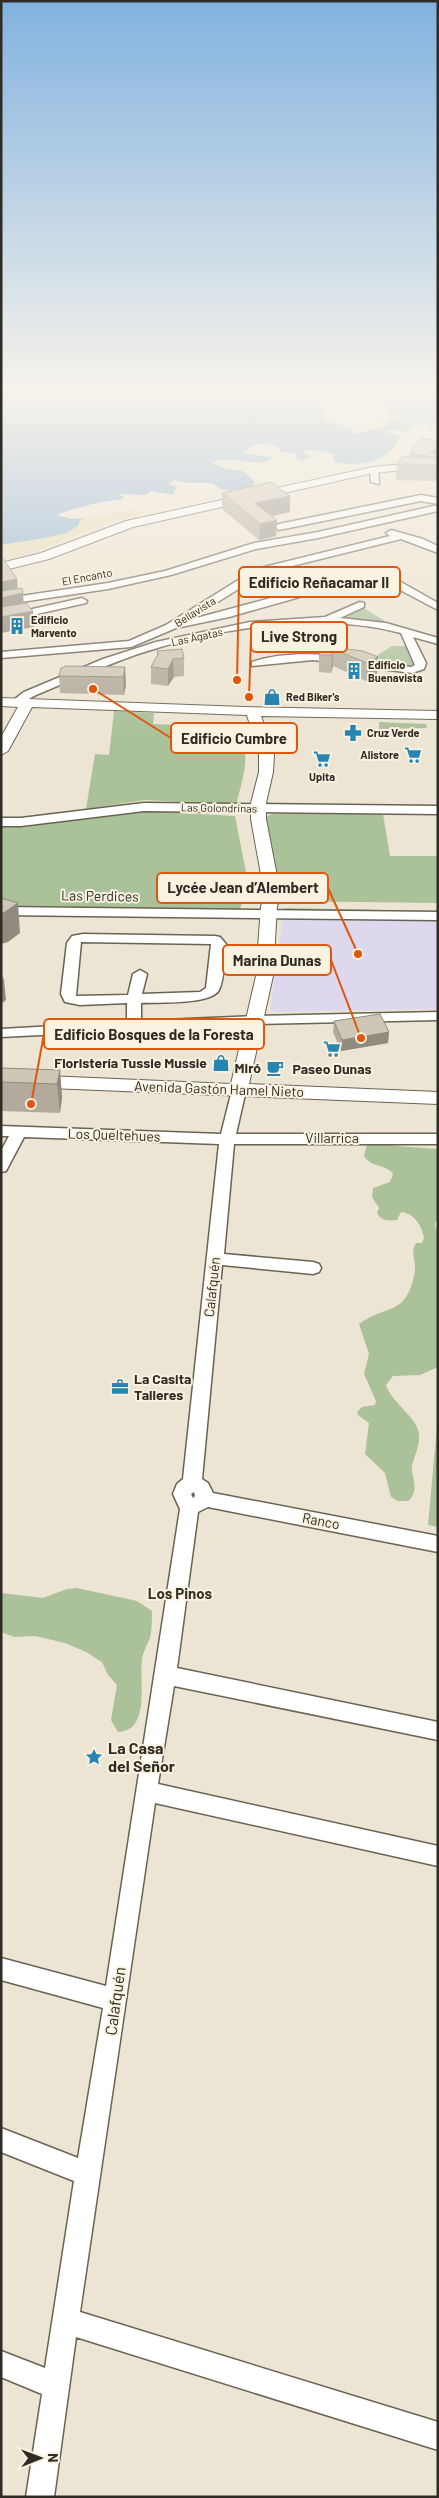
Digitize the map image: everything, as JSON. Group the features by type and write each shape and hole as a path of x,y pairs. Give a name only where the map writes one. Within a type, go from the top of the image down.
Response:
{"main road":[{"path":"1,567 45,556 130,524 234,504"},
{"path":"1,702 437,716"},
{"path":"1,751 22,702"},
{"path":"240,1085 256,1020 269,910 261,897 252,809 257,760 249,711"},
{"name":"Avenida Gastón Hamel Nieto","path":"1,1071 438,1098"},
{"name":"Avenida Gastón Hamel Nieto","path":"1,1080 438,1088"}],"street":[{"path":"279,527 395,504"},
{"name":"El Encanto","path":"1,602 70,593 167,573 235,550 318,535 438,508"},
{"path":"318,535 384,533 420,541 438,550"},
{"name":"Bellavista","path":"1,655 133,648 260,571 400,536"},
{"path":"1,619 87,600 150,582 167,573"},
{"path":"170,627 225,615 362,576 388,579 438,607"},
{"name":"Las Ágatas","path":"321,621 360,605"},
{"name":"Las Ágatas","path":"133,648 218,632 321,621 367,623 405,630 438,641"},
{"path":"256,664 264,660 307,657 412,670 420,667 421,663 405,630"},
{"path":"22,702 28,694 133,648"},
{"name":"Las Golondrinas","path":"1,822 21,822 136,807 438,810"},
{"name":"Las Perdices","path":"250,906 269,910 438,916"},
{"name":"Las Perdices","path":"1,911 438,908"},
{"path":"77,939 212,939 218,942 213,989 209,994 134,998 80,1001 70,999 68,994 74,943 77,939"},
{"path":"134,1026 134,998 140,974"},
{"path":"1,1033 256,1020 438,1016"},
{"name":"Calafquén","path":"40,2497 146,1791 196,1496 215,1259 227,1139 240,1085"},
{"name":"Los Queltehues","path":"1,1130 227,1139"},
{"path":"1,1167 19,1131"},
{"name":"Villarrica","path":"227,1139 438,1139"},
{"path":"215,1259 313,1268"},
{"name":"Ranco","path":"196,1496 438,1544"},
{"path":"166,1675 438,1731"},
{"path":"146,1791 438,1856"},
{"path":"1,1969 115,2000"},
{"path":"1,2140 87,2174"},
{"path":"66,2321 438,2436"},
{"path":"1,2364 56,2386"}],"shaded area":[{"path":"284,920 438,921 438,1009 274,1012 270,1010 282,922"}],"green space":[{"path":"362,607 385,621 337,618"},
{"path":"392,646 408,646 416,662 413,665 407,666 369,661"},
{"path":"114,711 154,713 153,724 238,727 245,747 245,766 236,805 145,800 86,809 95,754 109,755"},
{"path":"379,722 426,724 427,728 379,729"},
{"path":"145,811 235,816 252,903 242,903 240,909 1,906 1,826 30,825"},
{"path":"272,814 383,814 390,856 438,856 438,903 280,901 266,817"},
{"path":"285,908 438,911 438,914 283,911"},
{"path":"382,1142 396,1146 438,1149 438,1217 435,1224 438,1239 438,1367 420,1375 393,1376 386,1385 418,1430 419,1442 412,1467 414,1491 408,1501 398,1501 391,1497 385,1473 365,1454 369,1423 359,1416 357,1412 362,1407 375,1405 376,1401 364,1374 369,1354 359,1324 402,1302 412,1285 415,1270 414,1246 416,1243 422,1243 424,1238 419,1225 410,1215 401,1212 397,1220 388,1220 381,1218 377,1213 379,1208 372,1197 373,1188 390,1182 393,1174 387,1169 367,1160 364,1156 367,1144"},
{"path":"438,1416 438,1527 428,1525"},
{"path":"77,1588 137,1601 152,1611 151,1635 142,1660 142,1692 139,1714 135,1723 128,1729 118,1732 111,1720 117,1685 108,1675 102,1662 86,1652 65,1643 35,1636 14,1637 1,1632 1,1593 43,1598 67,1589"}],"sand":[{"path":"135,510 146,513 109,523 38,551 1,561 1,545 53,536 78,526 79,520 84,518"}],"water":[{"path":"1,504 96,504 57,515 71,519 84,518 80,520 78,526 66,533 1,545"}],"building":[{"path":"235,504 256,504 277,520 260,524"},
{"path":"2,557 17,579 1,582"},
{"path":"22,588 23,593 1,598 1,591"},
{"path":"26,603 33,611 1,617 1,607"},
{"path":"322,646 363,651 378,657 367,663 333,649 332,655 319,655"},
{"path":"182,649 184,658 173,659 168,669 151,667 158,654 157,651"},
{"path":"66,666 125,667 123,677 59,676 61,668"},
{"path":"1,898 18,903 1,914"},
{"path":"380,1014 389,1032 342,1040 334,1021"},
{"path":"1,1068 60,1070 57,1084 1,1082"}],"place":[{"name":"Edificio Marvento","path":"17,626"},
{"name":"Edificio Buenavista","path":"354,671"},
{"name":"Edificio Reñacamar II","path":"237,680"},
{"name":"Edificio Cumbre","path":"93,689"},
{"name":"Live Strong","path":"249,697"},
{"name":"Red Biker's","path":"272,697"},
{"name":"Cruz Verde","path":"353,733"},
{"name":"Alistore","path":"413,755"},
{"name":"Upita","path":"322,759"},
{"name":"Lycée Jean d’Alembert","path":"358,954"},
{"name":"Marina Dunas","path":"361,1038"},
{"name":"Paseo Dunas","path":"332,1049"},
{"name":"Floristería Tussie Mussie","path":"221,1063"},
{"name":"Miró","path":"275,1068"},
{"name":"Edificio Bosques de la Foresta","path":"31,1104"},
{"name":"La Casita Talleres","path":"120,1387"},
{"name":"La Casa del Señor","path":"94,1757"}],"district":[{"name":"Los Pinos","path":"180,1594"}]}
